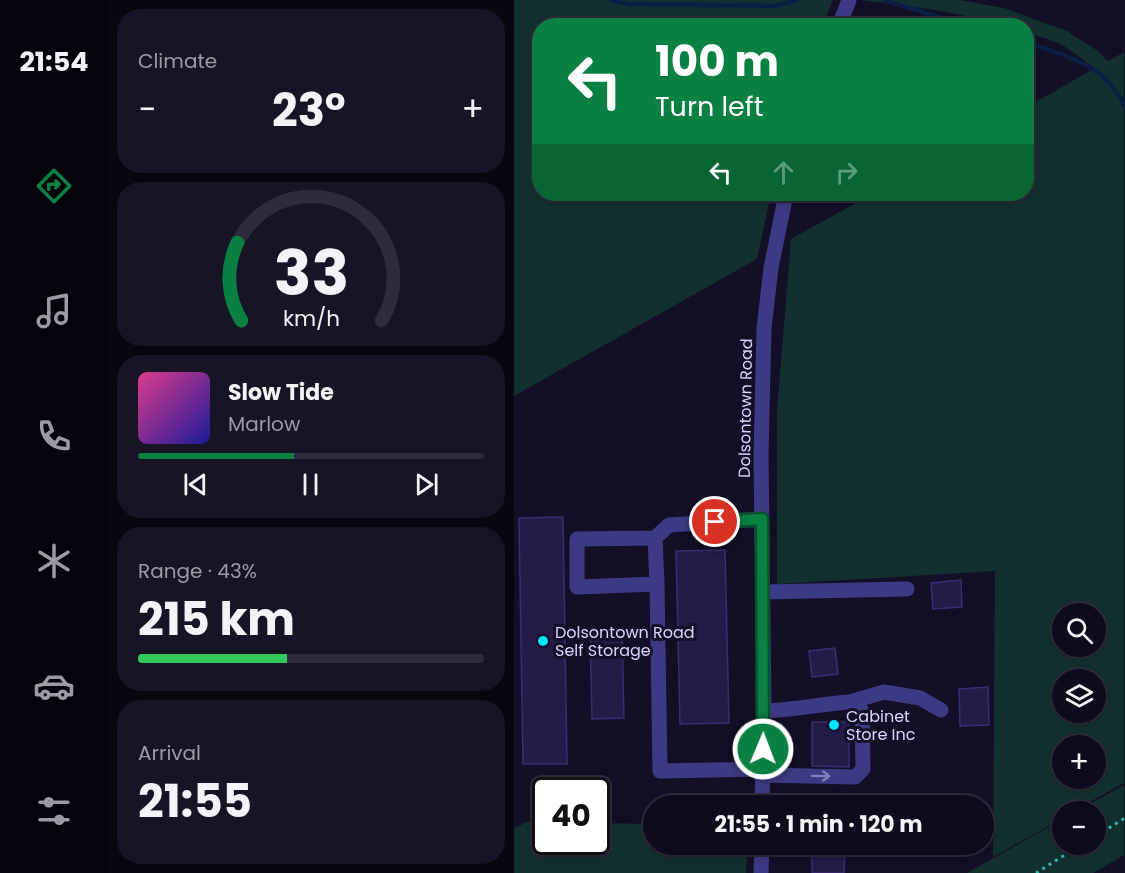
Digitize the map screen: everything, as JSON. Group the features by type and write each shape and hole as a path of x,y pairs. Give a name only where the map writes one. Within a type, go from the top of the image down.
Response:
{"street":[{"path":"842,18 849,0"},
{"name":"Dolsontown Road","path":"762,795 764,328 771,268 785,201"},
{"path":"657,584 577,587 577,539 655,538 669,525 762,519"},
{"path":"655,538 660,771 763,772 855,777 863,769 862,711 850,702"},
{"path":"763,592 907,589"},
{"path":"764,711 850,702 884,692 920,698 941,710"},
{"path":"761,873 762,855"}],"path":[{"path":"1106,830 1124,818"},
{"path":"1036,873 1065,855"}],"green space":[{"path":"514,0 833,0 826,18 532,18 532,201 769,201 757,259 514,396"},
{"path":"861,0 960,0 1004,8 1031,18 975,18"},
{"path":"1034,19 1067,31 1098,51 1108,61 1124,52 1124,783 1092,801 1052,801 1052,824 993,857 995,571 777,584 777,410 791,239 859,201 1034,201 1034,103 1095,68 1061,44 1034,34"},
{"path":"1124,785 1124,855 1093,873 967,873 1052,825 1052,855 1106,855 1106,801 1095,801"},
{"path":"526,822 532,822 532,855 610,855 610,823 643,824 643,855 747,855 746,873 514,873 514,829"}],"building":[{"name":"Dolsontown Road Self Storage","path":"563,517 567,764 523,764 519,518"},
{"path":"725,550 729,723 680,724 676,551"},
{"path":"961,580 962,607 933,609 931,583"},
{"path":"622,632 624,718 592,719 590,633"},
{"path":"835,648 838,674 812,677 809,651"},
{"path":"988,687 989,725 960,726 959,689"},
{"path":"812,722 849,722 849,767 812,766"},
{"path":"812,855 845,855 844,873 812,873"}],"waterway":[{"path":"611,0 628,4 775,6 796,0"},
{"path":"884,0 942,18"},
{"path":"1034,45 1071,58 1097,72 1118,93 1125,108"}],"place":[{"name":"Dolsontown Road Self Storage","path":"543,641"},
{"name":"Cabinet Store Inc","path":"834,725"}],"route":[{"path":"715,522 762,519 763,749"}]}
